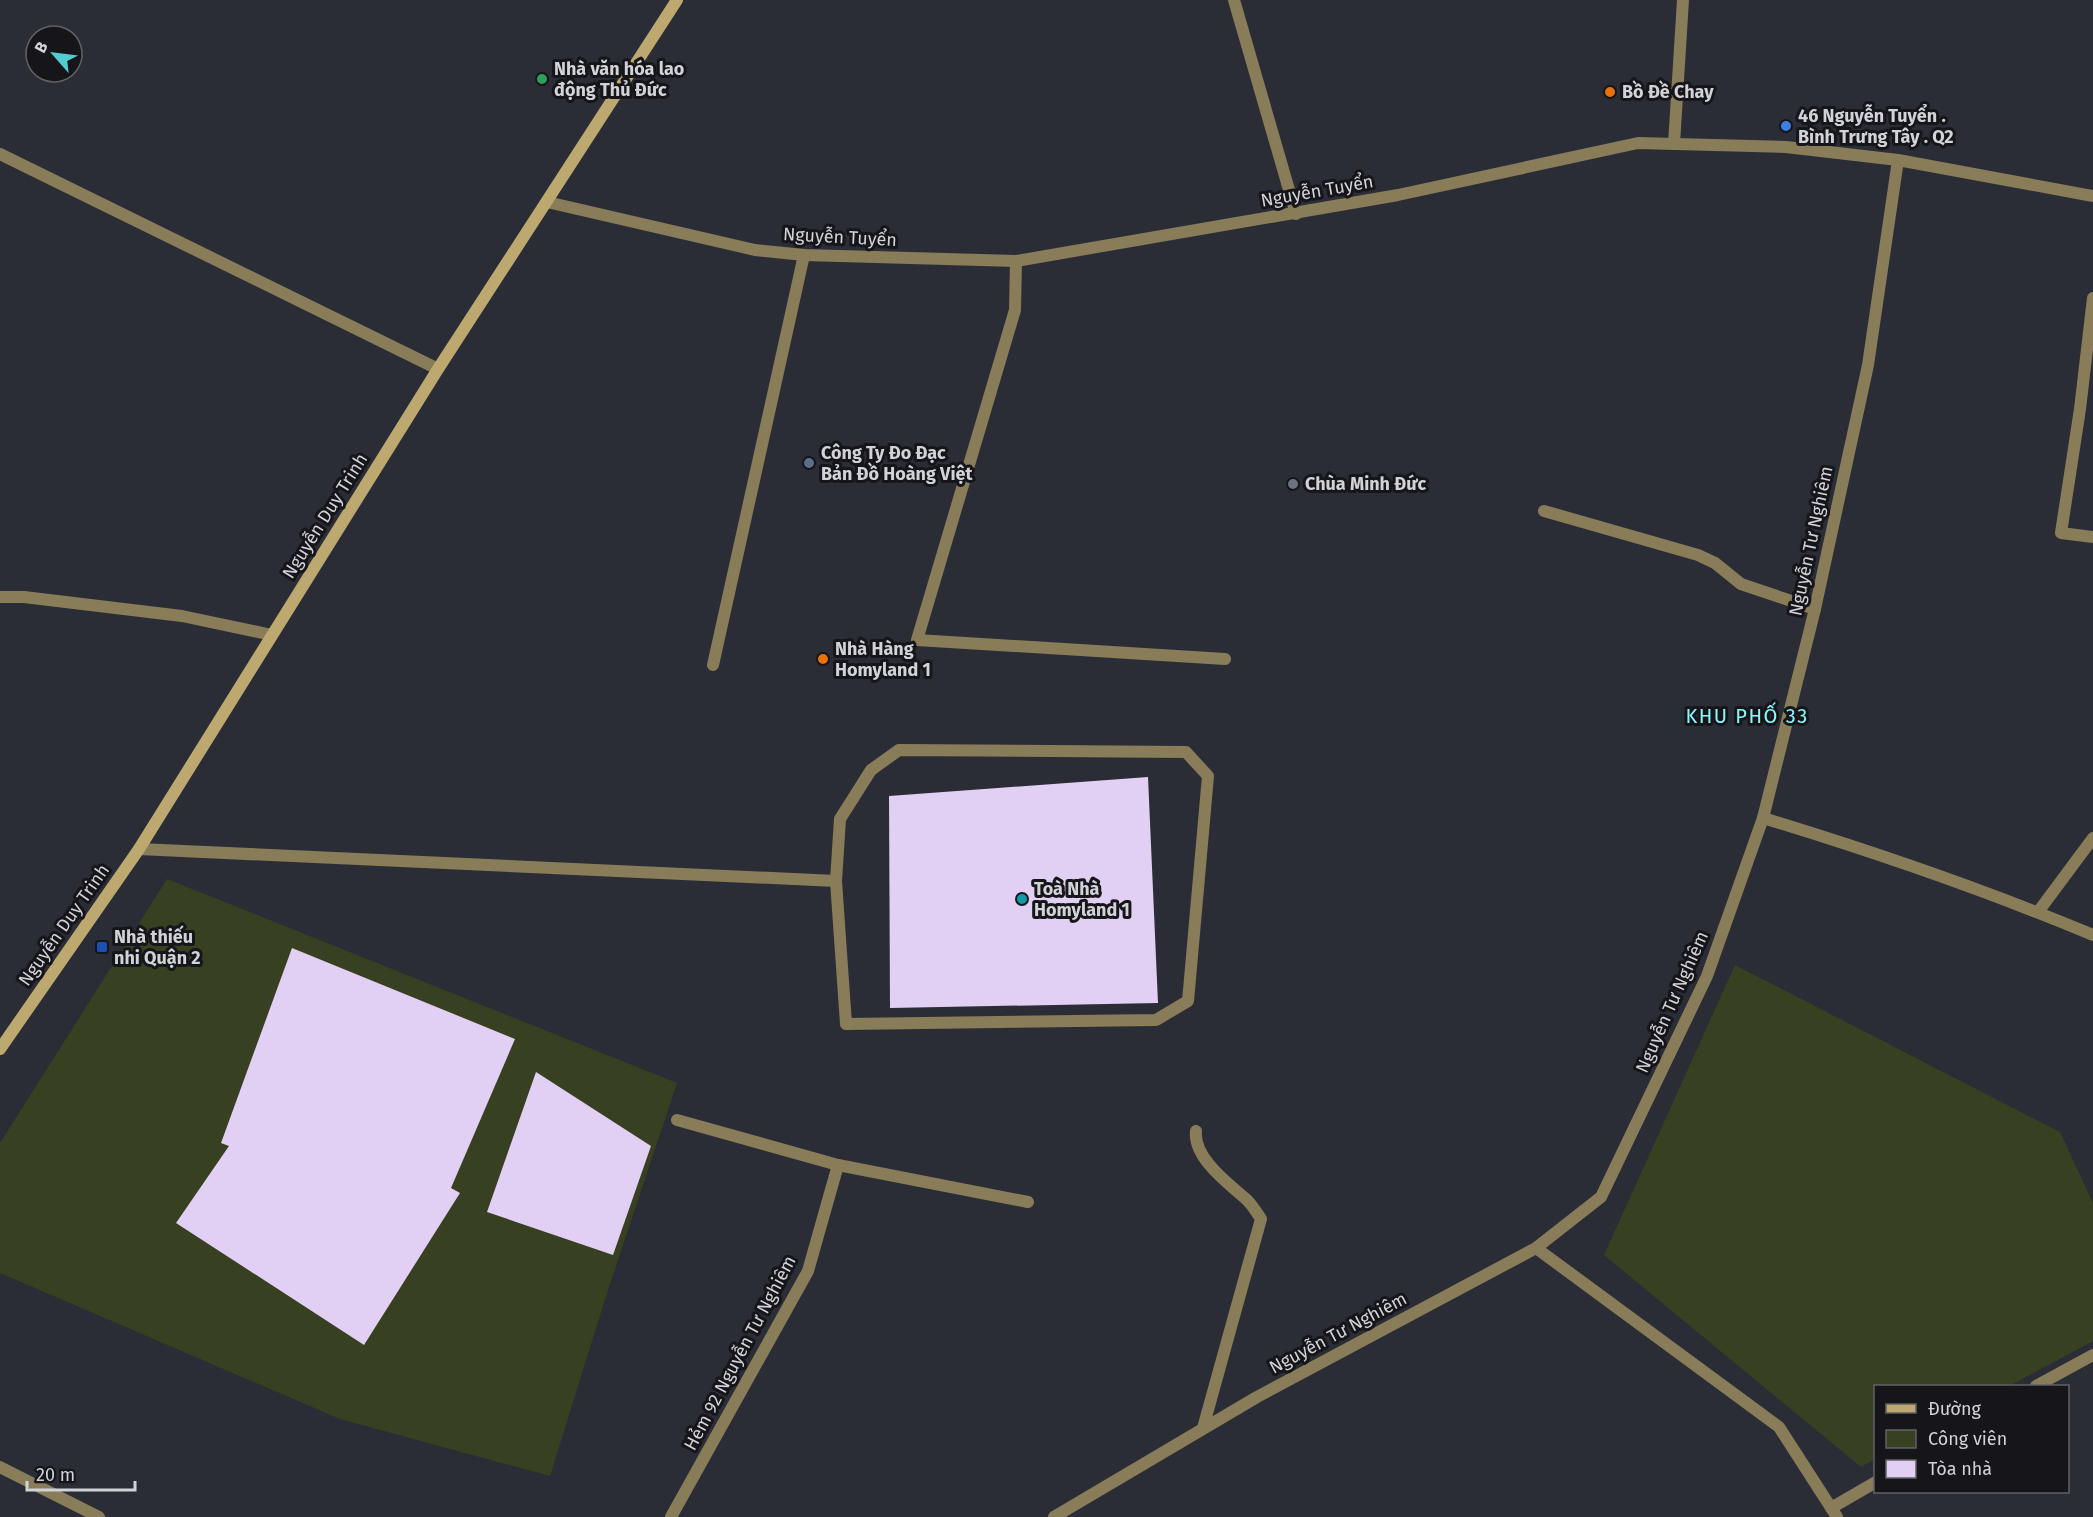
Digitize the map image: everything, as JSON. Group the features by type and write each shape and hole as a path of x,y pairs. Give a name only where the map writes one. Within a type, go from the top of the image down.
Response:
{"main road":[{"name":"Nguyễn Duy Trinh","path":"0,1049 139,849 438,369 677,0"}],"street":[{"path":"1234,0 1296,214"},
{"path":"1674,144 1683,0"},
{"name":"Nguyễn Tuyển","path":"547,202 755,250 804,255 1016,261 1398,195 1638,143 1786,147 1898,160 2093,196"},
{"path":"0,154 438,369"},
{"name":"Nguyễn Tư Nghiêm","path":"1054,1517 1257,1397 1536,1248 1601,1197 1707,976 1763,818 1815,609 1868,365 1898,160"},
{"path":"713,665 804,255"},
{"path":"1016,261 1015,310 917,640 1225,659"},
{"path":"2093,298 2080,409 2061,532 2093,537"},
{"path":"1544,511 1698,555 1715,563 1741,584 1815,609"},
{"path":"0,597 24,597 182,616 272,635"},
{"path":"900,750 1186,752 1208,776 1188,1001 1156,1020 846,1024 836,880 840,819 871,770 900,750"},
{"path":"1763,818 1880,854 2038,912 2093,935"},
{"path":"2038,912 2093,838"},
{"path":"139,849 836,880"},
{"path":"677,1120 838,1165 1028,1202"},
{"path":"1196,1131 1195,1139 1203,1154 1221,1178 1249,1202 1261,1219 1203,1428"},
{"name":"Hẻm 92 Nguyễn Tư Nghiêm","path":"671,1517 808,1271 838,1165"},
{"path":"1536,1248 1779,1427 1834,1512 1874,1483"},
{"path":"2038,1385 2093,1355"},
{"path":"0,1467 99,1517"}],"green space":[{"path":"167,879 677,1083 607,1293 550,1476 340,1419 0,1273 0,1143"},
{"path":"1735,965 2060,1132 2093,1203 2093,1341 2011,1385 1874,1385 1874,1460 1861,1467 1604,1255"}],"building":[{"name":"Toà Nhà Homyland 1","path":"1148,777 1158,1003 890,1008 889,796"},
{"path":"292,948 515,1039 451,1188 460,1193 364,1345 176,1223 229,1146 221,1143"},
{"path":"536,1072 651,1146 613,1255 487,1212"}],"place":[{"name":"Nhà văn hóa lao động Thủ Đức","path":"542,79"},
{"name":"Bồ Đề Chay","path":"1610,92"},
{"name":"46 Nguyễn Tuyển . Bình Trưng Tây . Q2","path":"1786,126"},
{"name":"Công Ty Đo Đạc Bản Đồ Hoàng Việt","path":"809,463"},
{"name":"Chùa Minh Đức","path":"1293,484"},
{"name":"Nhà Hàng Homyland 1","path":"823,659"},
{"name":"Toà Nhà Homyland 1","path":"1022,899"},
{"name":"Nhà thiếu nhi Quận 2","path":"102,947"}],"district":[{"name":"KHU PHỐ 33","path":"1747,716"}]}
